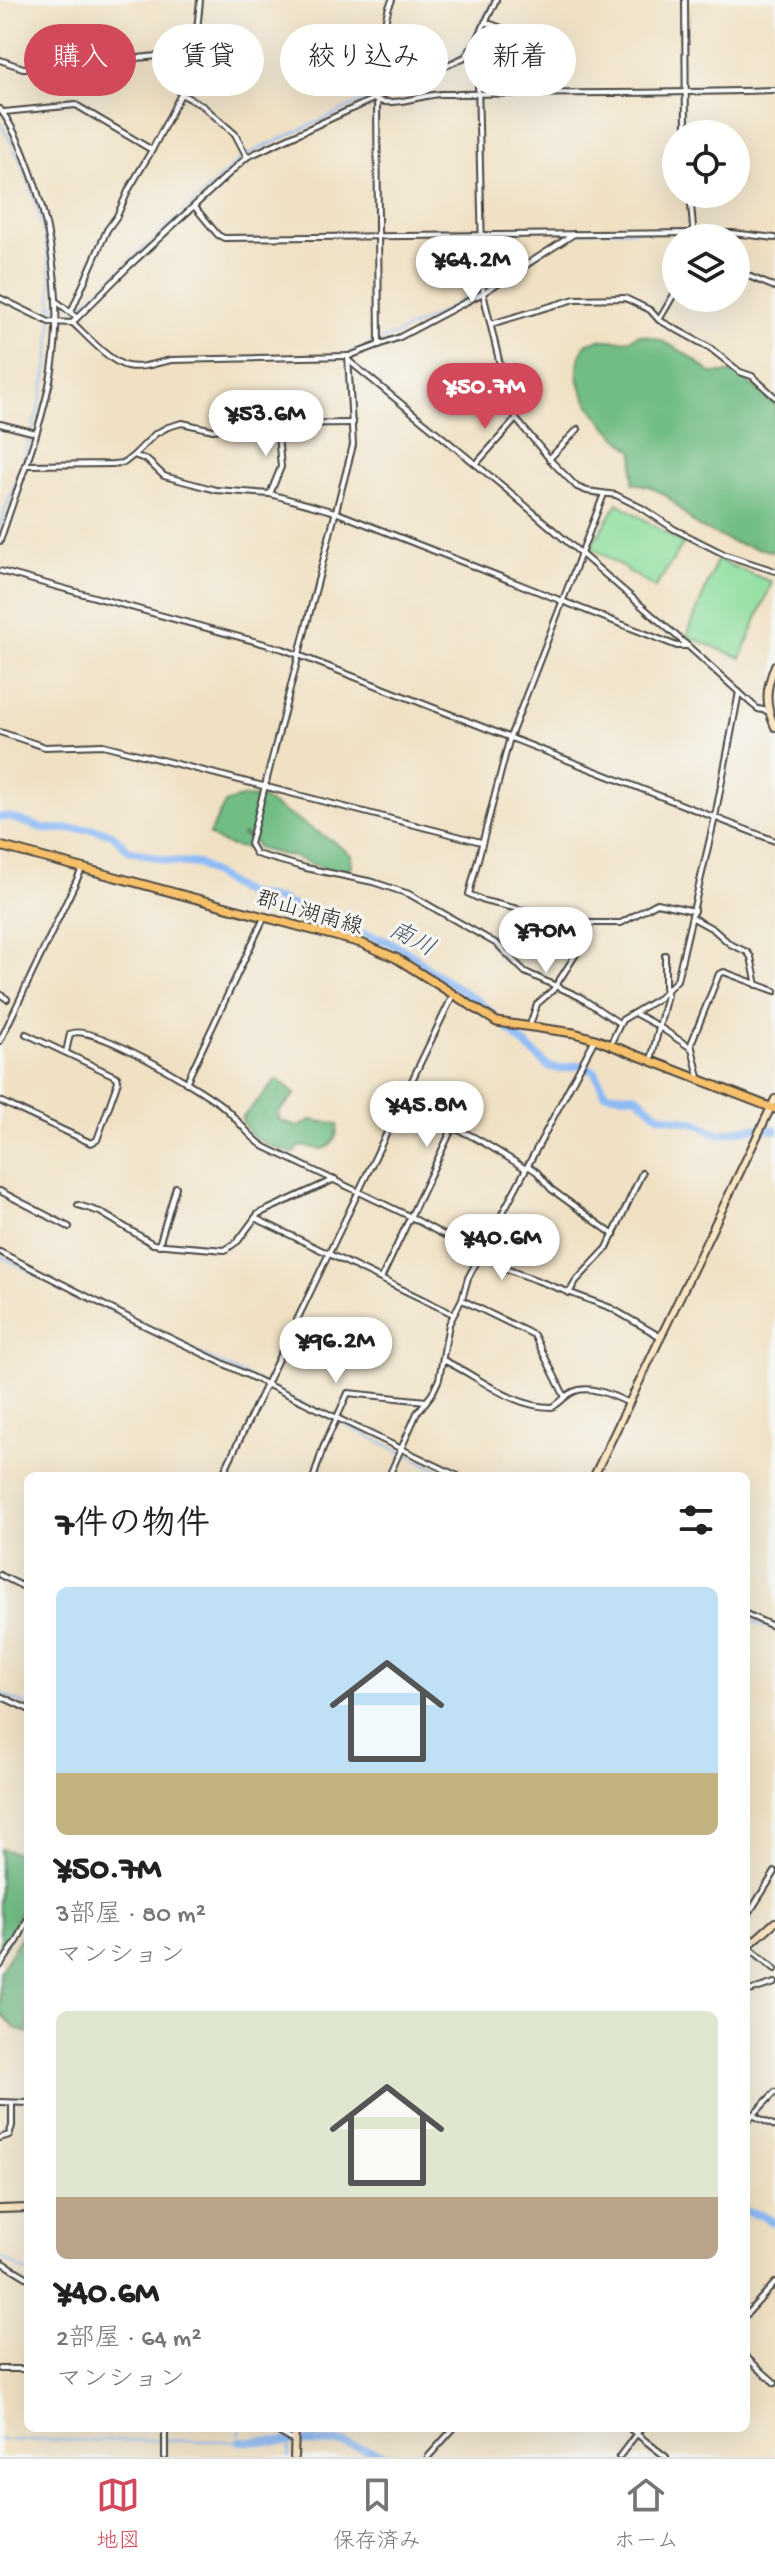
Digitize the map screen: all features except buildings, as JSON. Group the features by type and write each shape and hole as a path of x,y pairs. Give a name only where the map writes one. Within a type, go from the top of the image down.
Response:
{"main road":[{"name":"郡山湖南線","path":"0,846 340,936 396,958 497,1022 595,1039 773,1108"}],"street":[{"path":"199,24 200,0"},
{"path":"384,24 392,0"},
{"path":"490,24 485,22 496,0"},
{"path":"685,0 686,120"},
{"path":"0,60 23,68 38,68 152,57"},
{"path":"576,94 775,90"},
{"path":"376,100 389,102 431,95 464,95"},
{"path":"71,312 107,230 180,96"},
{"path":"185,96 203,106 235,134 247,157"},
{"path":"72,323 247,157 383,96"},
{"path":"479,96 483,293 516,419 577,487 616,495 736,560 775,571"},
{"path":"376,100 379,345"},
{"path":"0,541 51,373 56,301 42,209 21,146 1,111 76,105 152,150"},
{"path":"194,206 224,238 662,235"},
{"path":"0,298 53,323 72,323 115,361 128,366 171,360 348,358 400,337 483,293 574,234"},
{"path":"750,235 775,238"},
{"path":"750,277 775,287"},
{"path":"491,324 570,300 625,298 710,348 740,372 752,376 775,397"},
{"path":"56,301 76,317"},
{"path":"659,320 664,312"},
{"path":"348,358 353,442 250,844 256,854 373,882 409,894 497,944 525,972 580,997 619,1023"},
{"path":"348,358 580,552 756,708 768,711"},
{"path":"476,464 516,419"},
{"path":"25,465 124,463 155,434 182,423 213,430 277,424 353,423"},
{"path":"0,424 33,432"},
{"path":"270,494 281,467 277,424"},
{"path":"549,459 578,429"},
{"path":"134,455 147,460 164,476 216,490 270,494 335,512 677,646 688,646"},
{"path":"604,493 510,737 469,894 527,911 546,921 621,923 658,903 694,911"},
{"path":"0,571 298,654 775,841"},
{"path":"775,665 767,687 768,711 775,727"},
{"path":"610,1045 619,1023 667,991 677,980 715,817 739,692"},
{"path":"0,732 45,747 103,745 481,842"},
{"path":"0,1041 82,869"},
{"path":"186,1083 265,916"},
{"path":"693,918 747,952 757,985"},
{"path":"529,1028 537,1004 555,987 589,934 589,923"},
{"path":"651,1060 667,991 665,955"},
{"path":"699,1079 691,1048 719,974 724,972 775,991"},
{"path":"0,994 7,999"},
{"path":"224,1472 453,994"},
{"path":"634,1013 691,1048"},
{"path":"66,1052 72,1031 87,1032 147,1058 220,1104 254,1140 482,1252 501,1267 624,1314 661,1337"},
{"path":"0,1101 91,1143 96,1142 118,1079 114,1074 26,1034"},
{"path":"391,1472 417,1413 439,1379 448,1327 468,1278 595,1039"},
{"path":"596,1472 775,1099"},
{"path":"381,1279 453,1128 474,1136 537,1172 551,1189 614,1235"},
{"path":"569,1293 607,1248 642,1173"},
{"path":"78,1205 100,1212 143,1239 159,1245 228,1250 255,1218 335,1179"},
{"path":"159,1245 176,1187"},
{"path":"0,1191 69,1227"},
{"path":"255,1218 453,1314"},
{"path":"0,1252 266,1385 450,1472"},
{"path":"462,1299 534,1335 565,1397"},
{"path":"443,1360 487,1386 547,1408 557,1405 574,1391 588,1390 606,1393 629,1403"},
{"path":"315,1472 348,1393 426,1401"},
{"path":"0,1575 24,1587"},
{"path":"750,1616 775,1627"},
{"path":"0,1696 24,1707"},
{"path":"750,1912 775,1872"},
{"path":"750,1943 775,1922"},
{"path":"0,1966 24,1927"},
{"path":"750,1949 775,1969"},
{"path":"750,1991 775,1983"},
{"path":"750,2120 775,2092"},
{"path":"0,2102 24,2103"},
{"path":"0,2138 9,2135 11,2130 12,2103"},
{"path":"750,2114 775,2126"},
{"path":"0,2209 24,2208"},
{"path":"0,2261 24,2276"},
{"path":"750,2311 775,2283"},
{"path":"750,2361 775,2383"},
{"path":"0,2369 24,2369"},
{"path":"165,2432 165,2457"},
{"path":"278,2432 294,2441"},
{"path":"294,2457 295,2432"},
{"path":"428,2457 450,2432"},
{"path":"619,2457 637,2433 666,2457"}],"green space":[{"path":"638,335 677,348 710,373 736,373 775,403 775,552 734,543 697,526 666,495 633,483 634,452 599,418 582,390 578,375 579,359 586,344 600,340 631,339"},
{"path":"618,503 683,544 655,588 591,547"},
{"path":"717,560 772,582 741,658 687,636"},
{"path":"242,797 261,798 334,842 351,855 352,866 329,869 266,851 258,848 245,834 242,835 250,840 248,848 228,845 209,835 225,803"},
{"path":"277,1079 295,1094 279,1112 279,1120 299,1127 310,1120 338,1124 330,1146 322,1149 299,1146 295,1153 271,1146 255,1137 244,1125 242,1118"},
{"path":"0,1849 24,1854 24,1902 6,1946 0,1950"},
{"path":"24,1932 24,2031 15,2028 0,2013 0,1971"}],"waterway":[{"path":"453,60 467,50 493,0"},
{"path":"52,304 71,316 244,156 368,99"},
{"path":"0,123 16,152 39,215 51,281 52,314 41,399 0,526"},
{"path":"574,232 662,230"},
{"path":"352,351 418,324 521,266"},
{"name":"南川","path":"0,817 45,829 105,832 112,834 128,850 168,861 198,864 244,893 279,900 336,925 389,942 413,955 428,969 478,1001 548,1066 560,1069 580,1065 595,1072 605,1093 637,1096 658,1115 697,1123 717,1134 753,1128 775,1130"},
{"path":"0,1256 42,1276"},
{"path":"101,1306 443,1472"},
{"path":"750,1620 775,1631"},
{"path":"0,1693 24,1704"},
{"path":"750,2213 775,2223"},
{"path":"0,2257 24,2271"},
{"path":"0,2440 240,2441 240,2432"},
{"path":"240,2441 343,2443 393,2457"},
{"path":"289,2443 289,2457"}]}
